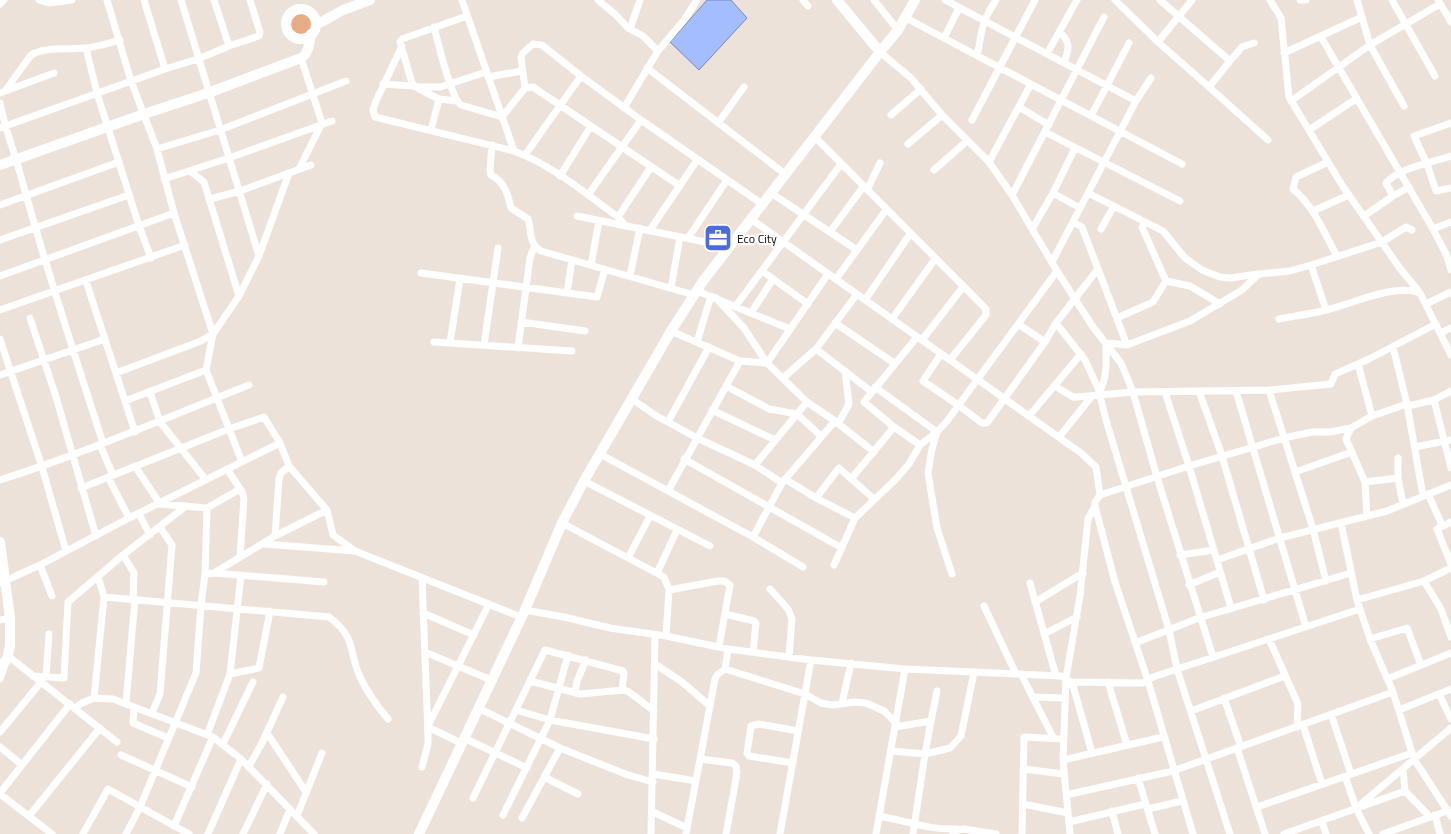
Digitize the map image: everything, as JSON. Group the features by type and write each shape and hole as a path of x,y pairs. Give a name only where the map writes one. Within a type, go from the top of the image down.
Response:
{"main road":[{"path":"293,0 292,12 288,19 288,29 293,36 300,38"},
{"path":"293,0 311,21"},
{"path":"304,55 300,38 311,21 367,0"},
{"path":"837,0 880,52"},
{"path":"419,834 523,613 562,523 584,481 672,331 696,293 771,192 870,64 890,42 915,0"},
{"path":"292,12 296,10 311,21"},
{"path":"304,55 311,21"},
{"path":"863,33 870,50 870,64"},
{"path":"0,165 208,93 304,55"},
{"path":"0,542 5,619 5,658"}],"street":[{"path":"0,4 4,0"},
{"path":"39,0 49,3 68,0"},
{"path":"107,0 131,81 157,149 174,214 213,334"},
{"path":"144,0 165,69"},
{"path":"181,0 259,256"},
{"path":"214,0 228,46"},
{"path":"2,127 259,36 250,0"},
{"path":"462,0 514,151"},
{"path":"598,0 628,28 643,36 658,51"},
{"path":"628,28 632,26 640,0"},
{"path":"803,0 808,6"},
{"path":"874,0 898,30"},
{"path":"944,0 1136,101"},
{"path":"977,55 985,21 996,0"},
{"path":"972,120 1035,0"},
{"path":"1047,54 1077,0"},
{"path":"1115,0 1158,42 1268,140"},
{"path":"1160,0 1230,61"},
{"path":"1158,42 1192,0"},
{"path":"1300,0 1306,0"},
{"path":"1357,0 1370,45 1404,106"},
{"path":"1392,0 1435,76"},
{"path":"624,108 658,51 684,20 694,1"},
{"path":"1272,1 1281,18 1288,93 1291,101 1349,195 1420,293 1451,355"},
{"path":"1291,101 1338,66 1439,2 1451,22"},
{"path":"944,38 959,8"},
{"path":"456,100 439,99 415,86 402,46 402,38 467,16"},
{"path":"1012,195 1104,17"},
{"path":"906,18 1182,164"},
{"path":"1284,53 1362,18"},
{"path":"434,28 456,100 460,105 502,117"},
{"path":"1060,32 1066,38 1068,44 1064,63"},
{"path":"1321,37 1356,100 1433,229 1447,256 1451,270"},
{"path":"3,92 31,55 36,52 86,48 120,40"},
{"path":"1209,87 1242,48 1254,43"},
{"path":"525,88 520,60 523,53 534,44 537,44 550,50 624,108 762,204"},
{"path":"1091,116 1129,44"},
{"path":"402,46 383,84 373,110 375,117 514,151 532,158 588,195 626,225"},
{"path":"86,48 97,93 151,258"},
{"path":"880,52 911,78 942,115 989,162 1012,195 1092,326 1121,363 1133,392 1189,585 1213,658"},
{"path":"299,169 322,123 304,55"},
{"path":"648,68 785,174"},
{"path":"383,84 440,87 487,74 522,71"},
{"path":"3,92 54,73"},
{"path":"525,155 581,76"},
{"path":"1052,262 1136,101 1151,78"},
{"path":"157,149 220,130 346,81"},
{"path":"989,162 1031,84"},
{"path":"502,117 525,88 533,87 680,186"},
{"path":"718,123 744,87"},
{"path":"891,115 921,89"},
{"path":"430,130 439,99"},
{"path":"1309,130 1356,100"},
{"path":"0,103 2,127 16,160 111,476 129,518"},
{"path":"1019,107 1049,125"},
{"path":"908,144 942,115"},
{"path":"588,195 641,120"},
{"path":"164,179 332,121"},
{"path":"1451,123 1414,136 1427,164 1436,191 1451,188"},
{"path":"560,176 591,126"},
{"path":"1045,132 1180,201"},
{"path":"814,136 963,288 986,309 986,312 950,360"},
{"path":"934,170 967,141"},
{"path":"492,146 491,175 496,177 504,188 511,208 528,219 534,247 540,251 671,288 713,297 790,329"},
{"path":"1032,229 1053,193 1075,148"},
{"path":"1393,196 1386,183 1400,172 1451,157"},
{"path":"650,230 697,160"},
{"path":"0,205 119,162"},
{"path":"1328,162 1296,177 1293,189 1300,194 1312,211 1337,256"},
{"path":"830,232 865,188 880,163"},
{"path":"735,306 841,164"},
{"path":"210,199 240,191 311,165"},
{"path":"618,217 651,167"},
{"path":"190,171 204,182 239,296"},
{"path":"242,462 206,370 213,334 239,296 259,256 289,172"},
{"path":"671,288 684,238 727,180"},
{"path":"1364,216 1409,187"},
{"path":"771,192 857,250"},
{"path":"1053,193 1080,208"},
{"path":"1088,193 1164,231 1185,258 1202,270 1220,277 1230,278 1290,271 1382,242 1406,228 1412,230"},
{"path":"0,240 129,195"},
{"path":"1312,211 1349,195"},
{"path":"1101,229 1114,206"},
{"path":"836,280 886,210"},
{"path":"0,276 174,214"},
{"path":"577,216 730,247"},
{"path":"751,219 1081,453 1096,467 1100,495"},
{"path":"591,265 599,221"},
{"path":"1073,222 1082,227 1128,345"},
{"path":"1145,222 1142,227 1166,281"},
{"path":"1433,229 1451,222"},
{"path":"630,276 640,228"},
{"path":"864,300 910,234"},
{"path":"0,310 185,246"},
{"path":"518,348 525,288 530,258 534,247"},
{"path":"484,345 498,248"},
{"path":"892,319 935,259"},
{"path":"567,293 572,260"},
{"path":"1311,265 1326,310"},
{"path":"421,274 597,298 605,269"},
{"path":"941,354 923,381 982,423 987,423 1045,342 1056,323 1076,300 1098,269"},
{"path":"762,271 808,304"},
{"path":"834,565 855,518 895,480 909,464 920,445 937,432 1057,271"},
{"path":"767,363 828,274"},
{"path":"1106,343 1128,345 1190,321 1242,290 1259,274"},
{"path":"450,343 460,279"},
{"path":"751,313 773,279"},
{"path":"86,280 135,432"},
{"path":"1166,281 1190,286 1220,304"},
{"path":"1117,318 1154,302 1166,281"},
{"path":"920,445 864,402 894,363 963,288"},
{"path":"1280,319 1326,310 1393,290 1411,290 1420,293"},
{"path":"1426,304 1451,292"},
{"path":"783,378 816,349 856,294"},
{"path":"698,342 713,297"},
{"path":"713,297 744,328 767,363 807,402 874,452"},
{"path":"30,318 96,536"},
{"path":"521,322 585,330"},
{"path":"835,323 894,363"},
{"path":"1056,323 1086,360 1099,391 1169,630 1177,670 1230,834"},
{"path":"1018,324 1045,342"},
{"path":"1099,391 1236,391 1331,384 1335,374 1393,347 1436,324"},
{"path":"1440,333 1451,328"},
{"path":"672,331 740,361 767,363"},
{"path":"116,373 201,341 213,334"},
{"path":"0,339 42,467 66,551"},
{"path":"0,374 105,339"},
{"path":"434,342 572,351"},
{"path":"1059,437 1091,397 1104,385 1106,343"},
{"path":"668,422 710,347"},
{"path":"1393,347 1408,405 1414,447 1425,495 1442,525"},
{"path":"816,349 845,371 937,432"},
{"path":"1029,416 1081,354"},
{"path":"668,491 684,459 740,361"},
{"path":"1358,364 1372,416"},
{"path":"125,401 206,370"},
{"path":"753,537 784,481 821,436 836,422 849,404 845,371"},
{"path":"0,480 42,467 135,432 249,385"},
{"path":"726,386 769,409 797,414 821,436"},
{"path":"1055,386 1073,397 1091,397"},
{"path":"1269,390 1326,581"},
{"path":"1199,391 1222,456 1264,600"},
{"path":"1236,391 1306,627"},
{"path":"1070,834 1063,760 1065,698 1083,573 1088,518 1100,495 1284,438 1312,432 1330,432 1351,428 1372,416 1408,405 1434,400 1451,391"},
{"path":"150,392 160,422 206,480"},
{"path":"1165,392 1231,608"},
{"path":"632,399 696,438 755,465 855,518"},
{"path":"1434,400 1448,440 1451,468"},
{"path":"755,465 807,402"},
{"path":"712,410 775,440"},
{"path":"81,488 264,417 280,443 289,466 327,510 332,535 355,551 422,578 489,604 523,613 564,617 610,628 655,634 728,649 811,660 905,669 1056,676 1069,680 1143,683 1153,677 1360,609"},
{"path":"851,479 894,426"},
{"path":"1351,428 1346,439 1365,482 1367,516"},
{"path":"937,432 928,473 937,528 952,574"},
{"path":"1414,447 1448,440"},
{"path":"3,582 40,566 129,518 280,443"},
{"path":"1295,472 1352,452"},
{"path":"600,454 753,537 803,567"},
{"path":"1398,458 1398,478 1403,504"},
{"path":"684,459 842,548"},
{"path":"135,466 160,504"},
{"path":"275,536 281,473 289,466"},
{"path":"816,498 839,468 874,498"},
{"path":"227,469 244,498 240,557"},
{"path":"1365,482 1398,478"},
{"path":"584,481 710,546"},
{"path":"1217,560 1280,538 1387,511 1451,485"},
{"path":"160,504 206,508 240,489"},
{"path":"0,679 5,658 33,676 43,679 64,678 68,602 123,555 186,506"},
{"path":"1094,506 1115,582 1148,681 1192,834"},
{"path":"126,834 140,807 196,673 205,574 206,508"},
{"path":"214,573 275,536 327,510"},
{"path":"139,514 150,534"},
{"path":"628,558 650,516"},
{"path":"1341,522 1357,600 1370,639 1393,692 1413,756 1449,813 1433,816 1404,830 1384,834"},
{"path":"1357,600 1424,581 1451,568 1436,529 1451,522"},
{"path":"562,523 664,577 669,590 666,636"},
{"path":"152,714 160,694 172,545 160,527"},
{"path":"657,573 677,530"},
{"path":"263,544 355,551"},
{"path":"1180,555 1214,550"},
{"path":"123,555 134,573 134,599 126,703"},
{"path":"40,566 52,596"},
{"path":"1189,585 1220,572"},
{"path":"205,574 214,573 324,582"},
{"path":"1035,602 1083,573"},
{"path":"1135,643 1200,618 1351,573"},
{"path":"174,826 192,786 230,674 241,575"},
{"path":"94,698 104,597 98,577"},
{"path":"422,578 428,727 428,744 422,766"},
{"path":"669,590 724,581 730,585 719,647"},
{"path":"1424,581 1440,609 1450,632"},
{"path":"1030,583 1056,676"},
{"path":"770,589 788,609 792,619 788,657"},
{"path":"104,597 329,617 348,635 354,662 361,678 388,720"},
{"path":"428,727 489,604"},
{"path":"984,606 1018,674 1033,697 1041,717 1053,737"},
{"path":"230,674 259,668 270,611"},
{"path":"423,613 474,635"},
{"path":"725,614 756,623 753,652"},
{"path":"1044,634 1077,617"},
{"path":"1370,639 1408,628 1421,665"},
{"path":"0,732 43,679 49,634"},
{"path":"651,834 653,812 655,634"},
{"path":"1269,639 1298,704 1300,726 1322,784"},
{"path":"653,812 687,831 715,679 725,669 728,649"},
{"path":"473,798 545,650 623,671 622,690"},
{"path":"425,652 491,680"},
{"path":"1387,679 1451,653"},
{"path":"503,815 550,720 568,655"},
{"path":"574,693 586,660"},
{"path":"780,834 811,660"},
{"path":"842,703 851,663"},
{"path":"655,664 682,682 710,706"},
{"path":"725,669 805,694 821,703 833,705 862,703 874,706 884,711 896,725"},
{"path":"876,834 905,669"},
{"path":"891,751 925,754 950,748 961,736 974,672"},
{"path":"1191,711 1285,676"},
{"path":"43,679 117,742"},
{"path":"1069,680 1092,753"},
{"path":"530,681 574,693 587,694 622,690 629,692 654,711"},
{"path":"223,744 253,682"},
{"path":"1108,682 1127,745"},
{"path":"1398,710 1451,689"},
{"path":"913,834 937,691"},
{"path":"1066,795 1173,771 1393,692"},
{"path":"1439,694 1451,719"},
{"path":"249,766 267,733 283,697"},
{"path":"1033,697 1065,698"},
{"path":"52,834 0,793 3,783 22,765 73,706 94,698 113,699 126,703 210,736 223,744 249,766 314,834"},
{"path":"1224,698 1265,834"},
{"path":"134,707 133,722 168,738"},
{"path":"478,708 560,748 628,775 653,782"},
{"path":"516,710 550,720 654,739"},
{"path":"1331,714 1356,808 1369,834"},
{"path":"896,725 931,722"},
{"path":"793,763 749,756 747,753 751,726 759,724 798,731"},
{"path":"428,727 495,752 527,768"},
{"path":"29,816 100,728"},
{"path":"1356,808 1403,768 1413,756 1451,728"},
{"path":"267,733 306,792"},
{"path":"1022,834 1024,737 1064,739"},
{"path":"1063,760 1163,737"},
{"path":"0,747 22,765"},
{"path":"522,818 560,748"},
{"path":"297,816 322,753"},
{"path":"120,755 192,786"},
{"path":"1257,807 1348,775 1413,756"},
{"path":"208,834 241,759"},
{"path":"700,759 732,763 736,766 726,834"},
{"path":"1403,768 1405,791 1433,816 1440,834"},
{"path":"1023,769 1064,774"},
{"path":"653,774 696,781"},
{"path":"544,777 578,794"},
{"path":"1138,778 1155,834"},
{"path":"243,834 267,784"},
{"path":"83,834 108,789 189,834"},
{"path":"1284,834 1405,791"},
{"path":"1069,822 1112,811 1182,801"},
{"path":"1023,804 1068,812"},
{"path":"280,834 290,809"},
{"path":"1112,811 1118,834"},
{"path":"879,816 908,821 925,828 956,829 996,834"},
{"path":"1322,821 1326,834"},
{"path":"945,834 956,829"}],"shaded area":[{"path":"302,14 310,17 313,25 310,33 302,36 294,33 291,25 294,17"}],"water":[{"path":"707,0 731,0 747,18 699,70 670,42"}],"place":[{"name":"Eco City","path":"718,238"}]}
